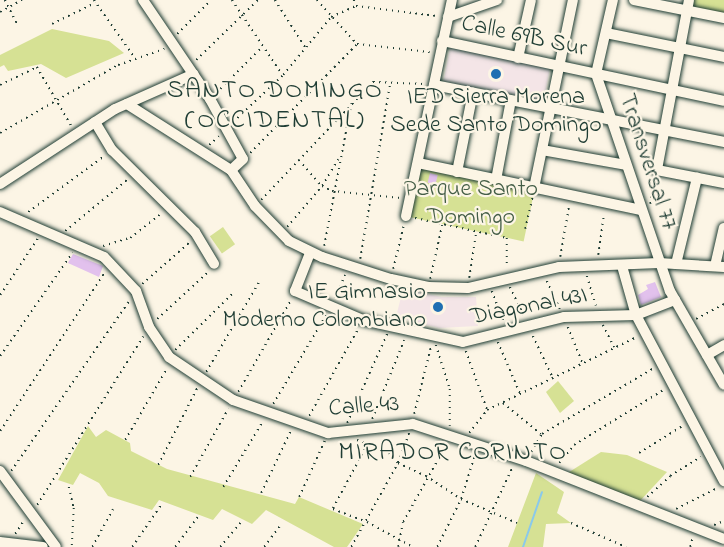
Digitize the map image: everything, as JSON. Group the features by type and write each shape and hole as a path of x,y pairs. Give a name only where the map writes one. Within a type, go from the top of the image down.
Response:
{"street":[{"path":"143,0 210,99 243,159 231,170"},
{"path":"406,216 452,0"},
{"path":"448,17 497,0"},
{"path":"518,58 531,0"},
{"path":"534,188 573,0"},
{"path":"596,75 613,0"},
{"path":"634,0 688,5 724,18"},
{"path":"688,5 657,170 724,183"},
{"path":"606,33 724,57"},
{"name":"Calle 69B Sur","path":"442,41 724,101"},
{"path":"0,184 75,133 191,70"},
{"name":"Transversal 77","path":"596,75 659,263 675,300 724,385"},
{"path":"434,85 724,142"},
{"path":"457,172 474,93"},
{"path":"496,180 512,100"},
{"path":"127,104 231,170 255,206 280,234 310,253 391,279 428,287 468,288 559,267 659,263 720,266 724,228"},
{"path":"95,122 112,150 197,237 214,264"},
{"path":"542,150 626,165"},
{"path":"418,164 641,210"},
{"path":"676,264 697,178"},
{"name":"Calle 43","path":"0,213 20,218 79,246 95,251 110,263 136,291 150,326 171,358 232,400 298,426 328,434 345,435 368,429 412,424 521,460 724,539"},
{"path":"295,291 310,253"},
{"path":"622,266 636,315 724,483"},
{"name":"Diagonal 43I","path":"295,291 363,320 390,328 409,328 463,342 564,317 636,315 675,300"},
{"path":"707,356 724,345"},
{"path":"3,475 56,547"},
{"path":"4,542 42,547"}],"path":[{"path":"4,0 17,24"},
{"path":"0,12 22,0"},
{"path":"0,134 56,99 172,43 211,0"},
{"path":"232,0 283,75"},
{"path":"191,70 258,0"},
{"path":"275,0 306,48"},
{"path":"317,0 357,44 440,53"},
{"path":"354,0 356,6"},
{"path":"52,24 95,1 136,59"},
{"path":"202,152 283,75 331,17 356,6 448,17"},
{"path":"243,159 357,44"},
{"path":"210,99 262,47"},
{"path":"0,85 37,68 75,133"},
{"path":"255,206 373,82 434,85"},
{"path":"223,487 354,268 371,196 390,83"},
{"path":"322,257 332,191 351,103"},
{"path":"20,218 112,150"},
{"path":"280,234 322,186 340,157"},
{"path":"299,160 322,186 332,191 411,198"},
{"path":"646,225 657,170"},
{"path":"59,236 136,172"},
{"path":"525,229 534,188"},
{"path":"559,267 570,195"},
{"path":"597,267 606,203"},
{"path":"96,247 130,238 164,211"},
{"path":"391,279 406,216 507,238 507,279"},
{"path":"428,287 443,224"},
{"path":"0,295 44,230"},
{"path":"468,288 476,231"},
{"path":"3,475 136,291 151,273 197,237"},
{"path":"0,356 79,246"},
{"path":"0,431 110,263"},
{"path":"4,542 29,513 150,326 214,264"},
{"path":"489,284 507,332"},
{"path":"190,477 295,291"},
{"path":"125,440 171,358 234,292"},
{"path":"688,323 724,304"},
{"path":"261,493 298,426 363,320"},
{"path":"390,328 345,435 389,453 398,463 426,476 461,499 490,514 517,523"},
{"path":"368,429 409,328"},
{"path":"463,441 487,410 646,333"},
{"path":"496,335 520,394"},
{"path":"351,547 398,463 412,424 433,336"},
{"path":"398,547 401,542 403,522 426,476 435,470 450,436 450,389 433,336"},
{"path":"463,342 487,410"},
{"path":"475,547 490,514 521,460 542,434 662,363"},
{"path":"551,472 574,445 673,384"},
{"path":"502,402 542,434"},
{"path":"639,453 692,420"},
{"path":"299,497 328,434"},
{"path":"369,443 333,509 367,522 413,547"},
{"path":"437,547 461,499 478,445"},
{"path":"637,507 670,476 708,452"},
{"path":"662,516 724,483"},
{"path":"69,487 74,508 72,547"},
{"path":"132,547 161,505"},
{"path":"93,547 114,509"},
{"path":"175,547 198,517"},
{"path":"220,547 241,522"},
{"path":"572,523 627,547"},
{"path":"264,547 280,526"},
{"path":"690,547 695,529"}],"shaded area":[{"name":"IED Sierra Morena Sede Santo Domingo","path":"450,48 550,67 544,101 444,81"},
{"name":"IE Gimnasio Moderno Colombiano","path":"403,289 442,297 476,297 478,326 439,328 396,317"}],"green space":[{"path":"693,0 724,0 724,14 692,7"},
{"path":"52,29 109,41 124,53 66,78 41,64 8,71 4,65 0,67 0,55"},
{"name":"Parque Santo Domingo","path":"419,166 534,191 524,241 408,217"},
{"path":"223,227 235,244 222,253 210,236"},
{"path":"558,381 574,401 560,413 546,392"},
{"path":"88,426 96,437 106,430 130,443 131,451 167,469 295,504 299,497 363,524 347,547 334,547 266,510 252,524 222,509 213,520 159,500 152,510 108,496 99,483 80,473 73,485 58,480"},
{"path":"601,452 627,455 667,472 639,502 566,474"},
{"path":"536,473 564,492 557,513 571,523 546,524 543,547 508,547"}],"building":[{"path":"430,173 438,175 435,185 428,183"},
{"path":"73,254 103,266 99,277 68,263"},
{"path":"655,282 661,297 641,305 638,295 648,289 646,285"}],"waterway":[{"path":"523,547 542,492"}],"place":[{"name":"IED Sierra Morena Sede Santo Domingo","path":"496,74"},
{"name":"IE Gimnasio Moderno Colombiano","path":"438,307"}],"district":[{"name":"SANTO DOMINGO (OCCIDENTAL)","path":"275,107"},
{"name":"MIRADOR CORINTO","path":"453,454"}]}
